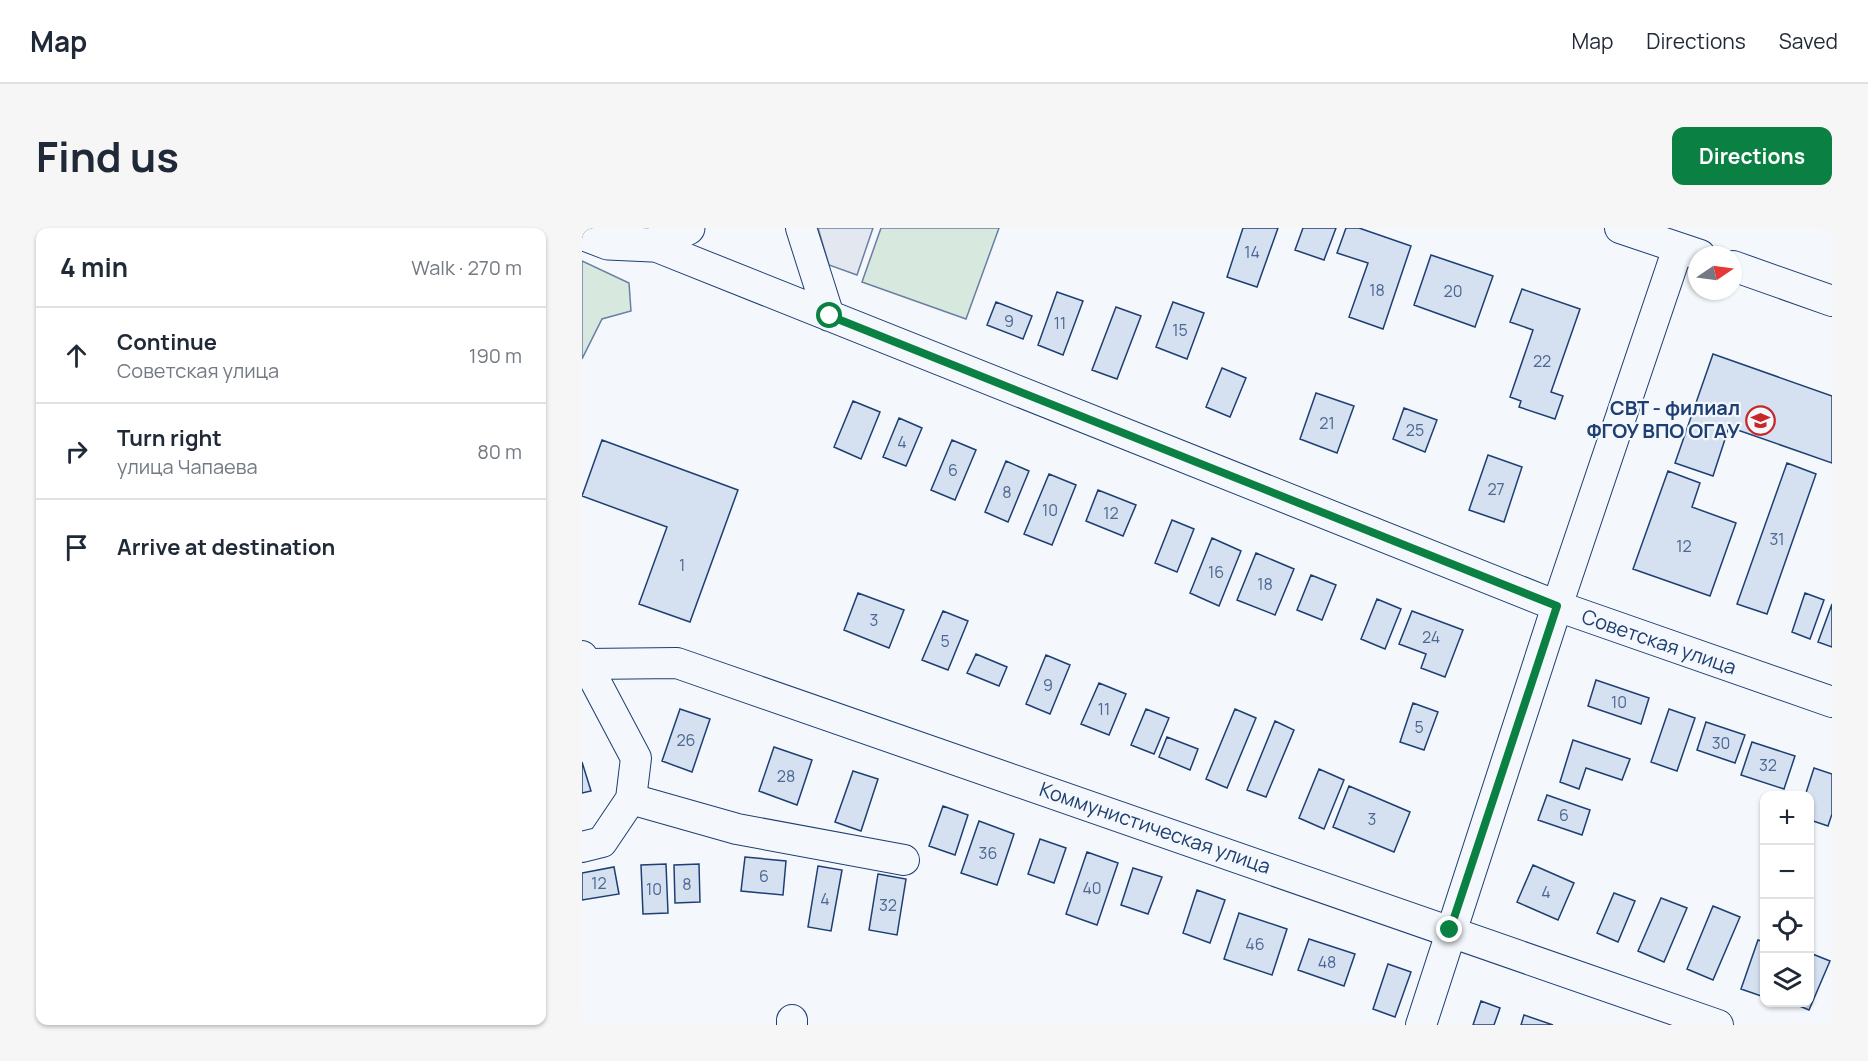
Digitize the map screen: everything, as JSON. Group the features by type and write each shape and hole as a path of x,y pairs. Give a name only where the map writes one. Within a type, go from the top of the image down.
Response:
{"main road":[{"path":"582,233 608,243 652,245 688,228"}],"street":[{"path":"801,228 830,316"},
{"path":"813,264 825,228"},
{"path":"1620,228 1688,251"},
{"name":"Советская улица","path":"652,245 1557,606 1832,702"},
{"path":"1421,1025 1557,606 1688,254"},
{"path":"1742,269 1832,301"},
{"path":"584,660 636,758 631,799 592,844"},
{"name":"Коммунистическая улица","path":"584,660 677,663 1718,1025"},
{"path":"631,799 737,829 904,860"}],"shaded area":[{"path":"818,228 873,228 857,275 829,265"},
{"path":"881,228 999,228 966,319 862,282"},
{"path":"582,261 629,283 631,311 602,319 582,359"}],"building":[{"path":"1243,228 1278,228 1257,287 1227,277"},
{"path":"1303,228 1336,228 1324,260 1295,250"},
{"path":"1346,228 1359,228 1411,246 1383,329 1349,317 1368,263 1337,253"},
{"path":"1431,255 1493,276 1475,327 1414,305"},
{"path":"1522,289 1580,309 1551,392 1563,396 1555,419 1519,407 1521,401 1510,397 1533,330 1510,322"},
{"path":"1057,292 1083,301 1063,355 1038,345"},
{"path":"996,302 1032,316 1023,339 987,325"},
{"path":"1173,302 1204,313 1187,359 1156,347"},
{"path":"1116,307 1141,316 1117,379 1092,370"},
{"name":"СВТ - филиал ФГОУ ВПО ОГАУ","path":"1713,354 1832,396 1832,463 1729,427 1713,476 1675,463"},
{"path":"1222,368 1246,378 1230,417 1206,407"},
{"path":"1316,393 1354,406 1337,453 1300,439"},
{"path":"853,401 880,412 861,459 834,447"},
{"path":"1404,408 1437,420 1425,452 1393,439"},
{"path":"899,418 922,428 906,466 883,457"},
{"path":"602,440 738,490 690,622 639,604 667,527 582,496"},
{"path":"952,440 976,450 955,500 931,490"},
{"path":"1488,455 1522,467 1504,522 1469,510"},
{"path":"1006,461 1029,471 1008,522 985,512"},
{"path":"1787,463 1816,474 1767,614 1737,604"},
{"path":"1668,471 1700,483 1692,507 1736,523 1710,596 1633,569"},
{"path":"1049,474 1076,485 1052,545 1024,534"},
{"path":"1098,490 1136,505 1123,536 1086,521"},
{"path":"1172,520 1194,529 1177,572 1155,563"},
{"path":"1212,538 1241,551 1219,606 1190,593"},
{"path":"1256,553 1294,569 1275,615 1237,600"},
{"path":"1311,575 1336,585 1322,620 1297,610"},
{"path":"858,593 904,610 889,648 844,630"},
{"path":"1805,593 1824,600 1810,639 1792,632"},
{"path":"1377,599 1401,609 1385,649 1361,639"},
{"path":"1832,604 1832,647 1818,642"},
{"path":"943,611 968,621 948,670 922,660"},
{"path":"1412,611 1463,630 1445,677 1421,668 1426,654 1399,644"},
{"path":"976,654 1007,667 999,686 967,673"},
{"path":"1046,655 1070,665 1050,714 1026,704"},
{"path":"1596,680 1649,698 1641,724 1588,706"},
{"path":"1099,683 1126,694 1109,735 1081,724"},
{"path":"1413,703 1438,712 1424,750 1400,742"},
{"path":"680,709 710,719 692,772 662,761"},
{"path":"1146,709 1169,718 1154,754 1131,745"},
{"path":"1235,709 1256,718 1227,788 1206,779"},
{"path":"1669,709 1695,718 1677,771 1651,762"},
{"path":"1275,721 1294,730 1266,797 1247,790"},
{"path":"1706,722 1745,735 1735,763 1697,750"},
{"path":"1167,737 1198,749 1190,770 1159,757"},
{"path":"1573,740 1630,759 1622,780 1586,768 1579,789 1560,782"},
{"path":"1752,742 1795,756 1784,789 1741,775"},
{"path":"774,747 812,760 797,805 759,791"},
{"path":"582,762 591,791 582,793"},
{"path":"1814,768 1832,774 1832,814 1828,826 1814,821 1814,791 1807,791"},
{"path":"1319,769 1344,780 1324,829 1299,818"},
{"path":"853,771 878,779 861,831 835,822"},
{"path":"1349,786 1410,812 1394,852 1333,827"},
{"path":"1547,795 1590,810 1582,835 1538,820"},
{"path":"943,806 968,815 955,855 929,846"},
{"path":"979,821 1014,834 997,885 961,873"},
{"path":"1040,839 1066,848 1054,883 1028,874"},
{"path":"1087,852 1118,863 1097,925 1066,914"},
{"path":"745,857 786,861 783,895 741,891"},
{"path":"666,864 668,913 643,914 641,865"},
{"path":"699,864 700,902 675,903 674,865"},
{"path":"1533,865 1574,883 1558,920 1517,902"},
{"path":"818,866 842,870 831,931 808,927"},
{"path":"614,867 619,894 582,900 582,873"},
{"path":"1133,868 1162,877 1148,914 1121,905"},
{"path":"878,874 906,879 897,935 869,930"},
{"path":"1197,890 1225,900 1210,943 1183,933"},
{"path":"1614,893 1635,901 1618,942 1597,933"},
{"path":"1661,898 1687,908 1664,962 1638,951"},
{"path":"1713,906 1740,917 1713,980 1687,969"},
{"path":"1239,913 1287,929 1272,975 1224,959"},
{"path":"1309,939 1355,954 1344,986 1298,970"},
{"path":"1758,940 1760,941 1760,996 1741,989"},
{"path":"1814,955 1830,961 1814,998"},
{"path":"1388,964 1411,972 1395,1017 1373,1009"},
{"path":"1481,1001 1500,1008 1494,1025 1473,1025"},
{"path":"1524,1015 1553,1025 1521,1025"}],"place":[{"name":"СВТ - филиал ФГОУ ВПО ОГАУ","path":"1761,420"}],"route":[{"path":"830,316 1557,606 1450,930"}]}
